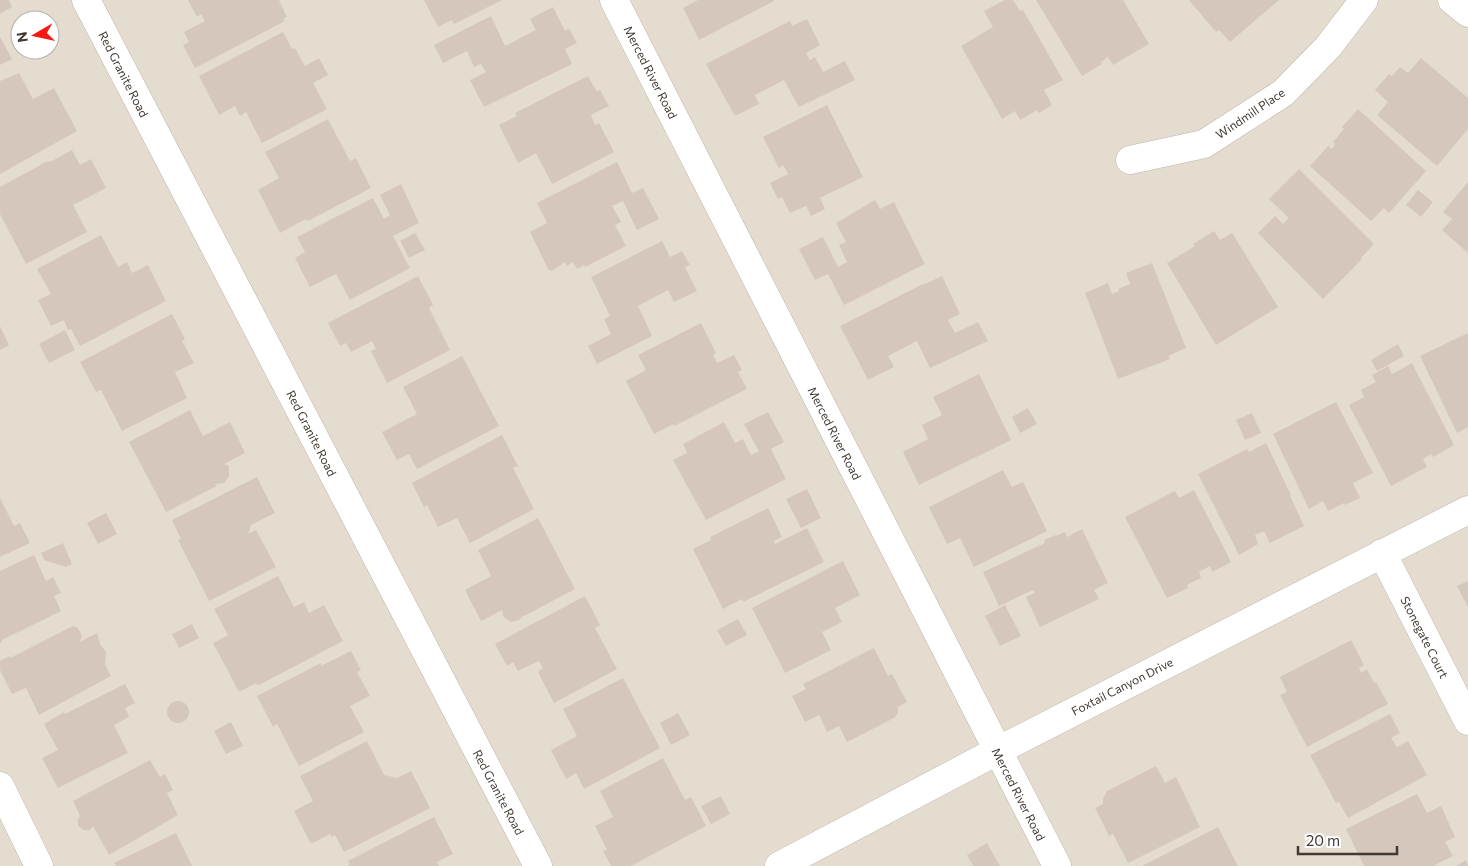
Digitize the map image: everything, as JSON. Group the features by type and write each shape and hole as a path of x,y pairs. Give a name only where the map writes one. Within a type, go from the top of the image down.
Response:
{"street":[{"name":"Red Granite Road","path":"86,0 538,866"},
{"name":"Merced River Road","path":"614,0 1057,866"},
{"name":"Windmill Place","path":"1130,160 1204,144 1282,93 1328,47 1364,0"},
{"path":"1452,0 1468,13"},
{"name":"Foxtail Canyon Drive","path":"779,866 997,751 1468,510"},
{"name":"Stonegate Court","path":"1382,553 1468,721"},
{"path":"0,786 39,866"}],"shaded area":[{"path":"0,0 1468,0 1468,866 0,866"}],"building":[{"path":"0,0 9,0 12,7 0,14"},
{"path":"188,0 279,0 287,17 283,19 285,21 195,68 183,45 189,42 184,32 205,21 201,14 197,17"},
{"path":"424,0 502,0 454,24 452,20 438,27"},
{"path":"698,0 774,1 699,40 683,8"},
{"path":"1005,0 1013,0 1020,11 1023,10 1063,80 1044,90 1052,105 1039,113 1037,110 1020,120 1015,111 1002,119 961,46 993,27 984,11"},
{"path":"1036,0 1123,0 1149,44 1113,65 1108,57 1101,62 1102,64 1082,76"},
{"path":"1189,0 1279,0 1230,42 1219,30 1216,32"},
{"path":"553,7 565,31 569,28 577,43 565,49 572,64 484,107 470,80 486,72 481,64 474,67 467,51 443,63 434,45 491,16 505,46 536,30 530,19"},
{"path":"807,19 820,45 806,53 810,60 815,57 823,72 845,61 855,80 799,107 784,80 755,95 759,104 735,116 706,64 790,21 792,26"},
{"path":"283,32 292,49 295,48 305,66 319,58 328,75 313,83 327,109 262,143 246,112 240,116 235,106 219,115 199,76"},
{"path":"0,37 10,55 10,60 0,65"},
{"path":"1421,58 1468,98 1468,129 1437,166 1377,115 1388,102 1375,90 1389,74 1392,76 1400,67 1408,73"},
{"path":"19,73 33,99 54,88 77,131 0,174 0,81"},
{"path":"588,76 597,92 600,90 609,106 591,115 595,125 599,123 614,152 552,184 536,153 518,163 499,125 517,116 515,113"},
{"path":"827,105 863,177 820,198 825,209 811,216 806,206 790,213 782,197 778,199 770,183 788,174 783,165 779,168 763,137"},
{"path":"1358,109 1426,171 1389,213 1384,208 1371,221 1310,166 1328,146 1332,149 1335,144 1333,142 1344,129 1342,127"},
{"path":"328,119 350,161 356,158 371,188 308,221 306,219 280,233 258,190 279,178 265,152"},
{"path":"72,150 80,165 91,159 106,188 73,205 87,232 26,264 0,214 0,187"},
{"path":"617,162 632,193 643,188 659,219 637,230 623,201 612,206 621,222 615,225 626,246 585,267 584,265 577,269 573,262 567,266 565,262 552,271 548,269 530,232 547,223 537,203"},
{"path":"1299,169 1374,244 1323,299 1258,233 1275,216 1283,224 1289,218 1269,199"},
{"path":"1468,182 1468,253 1442,230 1452,219 1443,212"},
{"path":"401,184 419,223 393,236 410,268 350,300 336,274 310,287 295,258 305,252 297,237 373,198 384,219 390,215 380,195"},
{"path":"1418,190 1433,202 1421,217 1406,205"},
{"path":"875,200 880,209 894,202 925,264 844,305 828,274 815,280 799,249 823,237 838,267 847,262 839,245 846,242 836,223"},
{"path":"1214,231 1220,240 1232,233 1278,307 1216,345 1167,263 1195,246 1193,244"},
{"path":"415,233 425,250 409,258 400,241"},
{"path":"101,235 118,267 127,262 132,273 148,265 166,301 80,346 71,329 68,330 64,320 51,326 38,300 51,294 37,269"},
{"path":"662,241 670,257 682,251 690,265 685,267 697,291 674,302 668,290 638,306 652,336 597,364 588,346 611,334 604,319 610,316 591,277"},
{"path":"1152,263 1186,348 1168,356 1170,359 1118,379 1085,293 1108,283 1112,294 1119,291 1118,289 1130,284 1126,273"},
{"path":"418,276 433,305 429,308 450,350 387,383 371,351 376,349 372,341 351,352 346,343 340,346 328,323"},
{"path":"942,276 960,314 948,320 955,333 978,322 988,341 930,368 917,341 888,356 894,367 868,380 840,326"},
{"path":"172,314 185,339 182,341 194,363 175,372 187,398 122,431 101,390 96,392 80,362"},
{"path":"701,323 716,353 713,355 717,363 734,355 742,370 738,372 747,389 674,426 674,424 654,434 626,381 646,370 638,355"},
{"path":"0,326 9,345 0,350"},
{"path":"65,330 75,350 49,363 39,344"},
{"path":"1468,333 1468,427 1457,433 1420,356"},
{"path":"1398,344 1404,356 1377,371 1371,360"},
{"path":"462,356 499,426 417,469 409,454 397,460 382,432 417,414 403,387"},
{"path":"1412,363 1454,445 1433,457 1431,454 1423,459 1427,467 1391,486 1349,405 1364,397 1361,390 1376,382 1372,375 1388,366 1392,374"},
{"path":"979,374 1011,440 919,485 903,452 928,439 922,425 942,415 933,397"},
{"path":"1336,402 1373,473 1353,483 1360,498 1328,511 1323,501 1309,509 1273,434"},
{"path":"1028,408 1037,424 1020,433 1012,417"},
{"path":"190,410 203,436 230,422 245,453 224,464 229,466 229,477 224,483 215,484 217,486 166,512 129,442"},
{"path":"768,412 784,442 771,449 786,479 706,520 673,460 687,453 683,444 724,422 735,443 743,439 751,455 759,451 744,424"},
{"path":"1252,413 1261,433 1245,440 1236,420"},
{"path":"502,435 518,466 513,468 534,509 470,543 457,518 438,527 427,505 424,507 412,483"},
{"path":"1266,443 1304,526 1270,543 1264,531 1255,535 1258,544 1239,555 1198,474 1247,449 1249,452"},
{"path":"1003,470 1012,487 1023,482 1047,531 974,567 960,538 947,544 929,507"},
{"path":"257,477 275,513 251,525 248,534 256,530 276,567 209,601 178,540 181,539 172,520"},
{"path":"807,489 821,518 801,528 786,499"},
{"path":"1194,490 1231,562 1212,572 1210,566 1199,572 1201,578 1187,585 1188,588 1167,598 1125,517 1175,491 1179,498"},
{"path":"0,498 14,526 20,523 30,543 0,557"},
{"path":"768,508 782,537 774,541 775,544 807,528 824,562 743,602 742,599 723,609 693,549 711,540 710,537"},
{"path":"106,513 117,534 98,544 87,523"},
{"path":"538,518 575,589 524,615 519,620 510,622 503,616 502,610 481,621 465,590 491,576 478,550"},
{"path":"1082,529 1108,583 1094,590 1099,599 1040,627 1026,597 1035,593 1033,590 999,606 983,572 1045,543 1044,540 1065,532 1067,537"},
{"path":"63,543 72,564 66,567 44,560 41,553"},
{"path":"34,555 46,581 53,577 61,593 54,596 61,611 2,640 0,643 0,571"},
{"path":"843,561 860,595 835,608 842,622 822,632 831,650 785,673 752,608"},
{"path":"278,576 294,607 304,602 309,613 324,605 343,641 257,686 256,683 239,692 213,643 228,635 214,609"},
{"path":"1468,581 1468,607 1457,586"},
{"path":"585,596 600,625 595,628 617,669 554,703 538,672 543,668 539,661 518,671 513,662 507,666 495,644"},
{"path":"1005,605 1021,636 1000,646 985,616"},
{"path":"738,619 747,635 726,646 717,630"},
{"path":"192,624 199,638 179,648 172,634"},
{"path":"73,626 78,628 82,636 80,642 97,633 100,644 106,652 105,665 111,676 39,715 26,688 12,694 0,670 0,661 10,656 10,658"},
{"path":"1351,640 1364,665 1359,668 1361,673 1367,669 1388,704 1307,747 1280,695 1287,692 1280,677"},
{"path":"874,648 888,676 892,674 907,702 898,707 898,713 894,718 847,742 839,726 827,732 819,715 805,722 792,696 806,689 803,684"},
{"path":"351,651 361,670 357,672 370,696 350,706 364,732 299,766 277,724 273,727 257,696 321,663 321,666"},
{"path":"623,678 660,748 584,789 576,773 566,779 551,750 577,736 563,709"},
{"path":"125,684 135,703 125,708 129,717 114,725 128,753 58,788 42,758 58,750 44,724 64,712 65,714"},
{"path":"178,701 188,708 189,712 182,722 178,723 168,716 167,712 174,702"},
{"path":"678,713 690,735 671,745 660,723"},
{"path":"1390,714 1400,733 1391,738 1397,747 1408,741 1427,775 1348,818 1339,802 1336,803 1310,755"},
{"path":"231,722 243,746 226,754 214,731"},
{"path":"367,741 384,775 397,778 411,771 430,808 344,852 335,835 332,837 330,834 311,844 294,811 313,801 300,776"},
{"path":"663,758 685,800 691,797 706,826 631,866 611,866 603,851 607,850 595,826 613,817 600,791"},
{"path":"150,760 160,777 165,774 173,790 167,793 178,815 109,855 93,826 90,830 83,830 78,826 80,816 73,801"},
{"path":"1156,766 1165,783 1176,777 1200,827 1128,863 1113,834 1109,836 1095,808 1103,804 1107,791"},
{"path":"1417,794 1427,813 1441,806 1455,837 1445,842 1453,856 1433,866 1364,866 1346,829"},
{"path":"721,796 730,814 711,824 701,806"},
{"path":"434,817 453,854 437,862 439,866 347,866 350,864 348,861"},
{"path":"1218,827 1238,866 1142,866"},
{"path":"176,833 192,866 116,866 114,863"},
{"path":"987,843 1000,866 973,866 967,855"},
{"path":"1466,860 1468,866 1456,866"}]}
